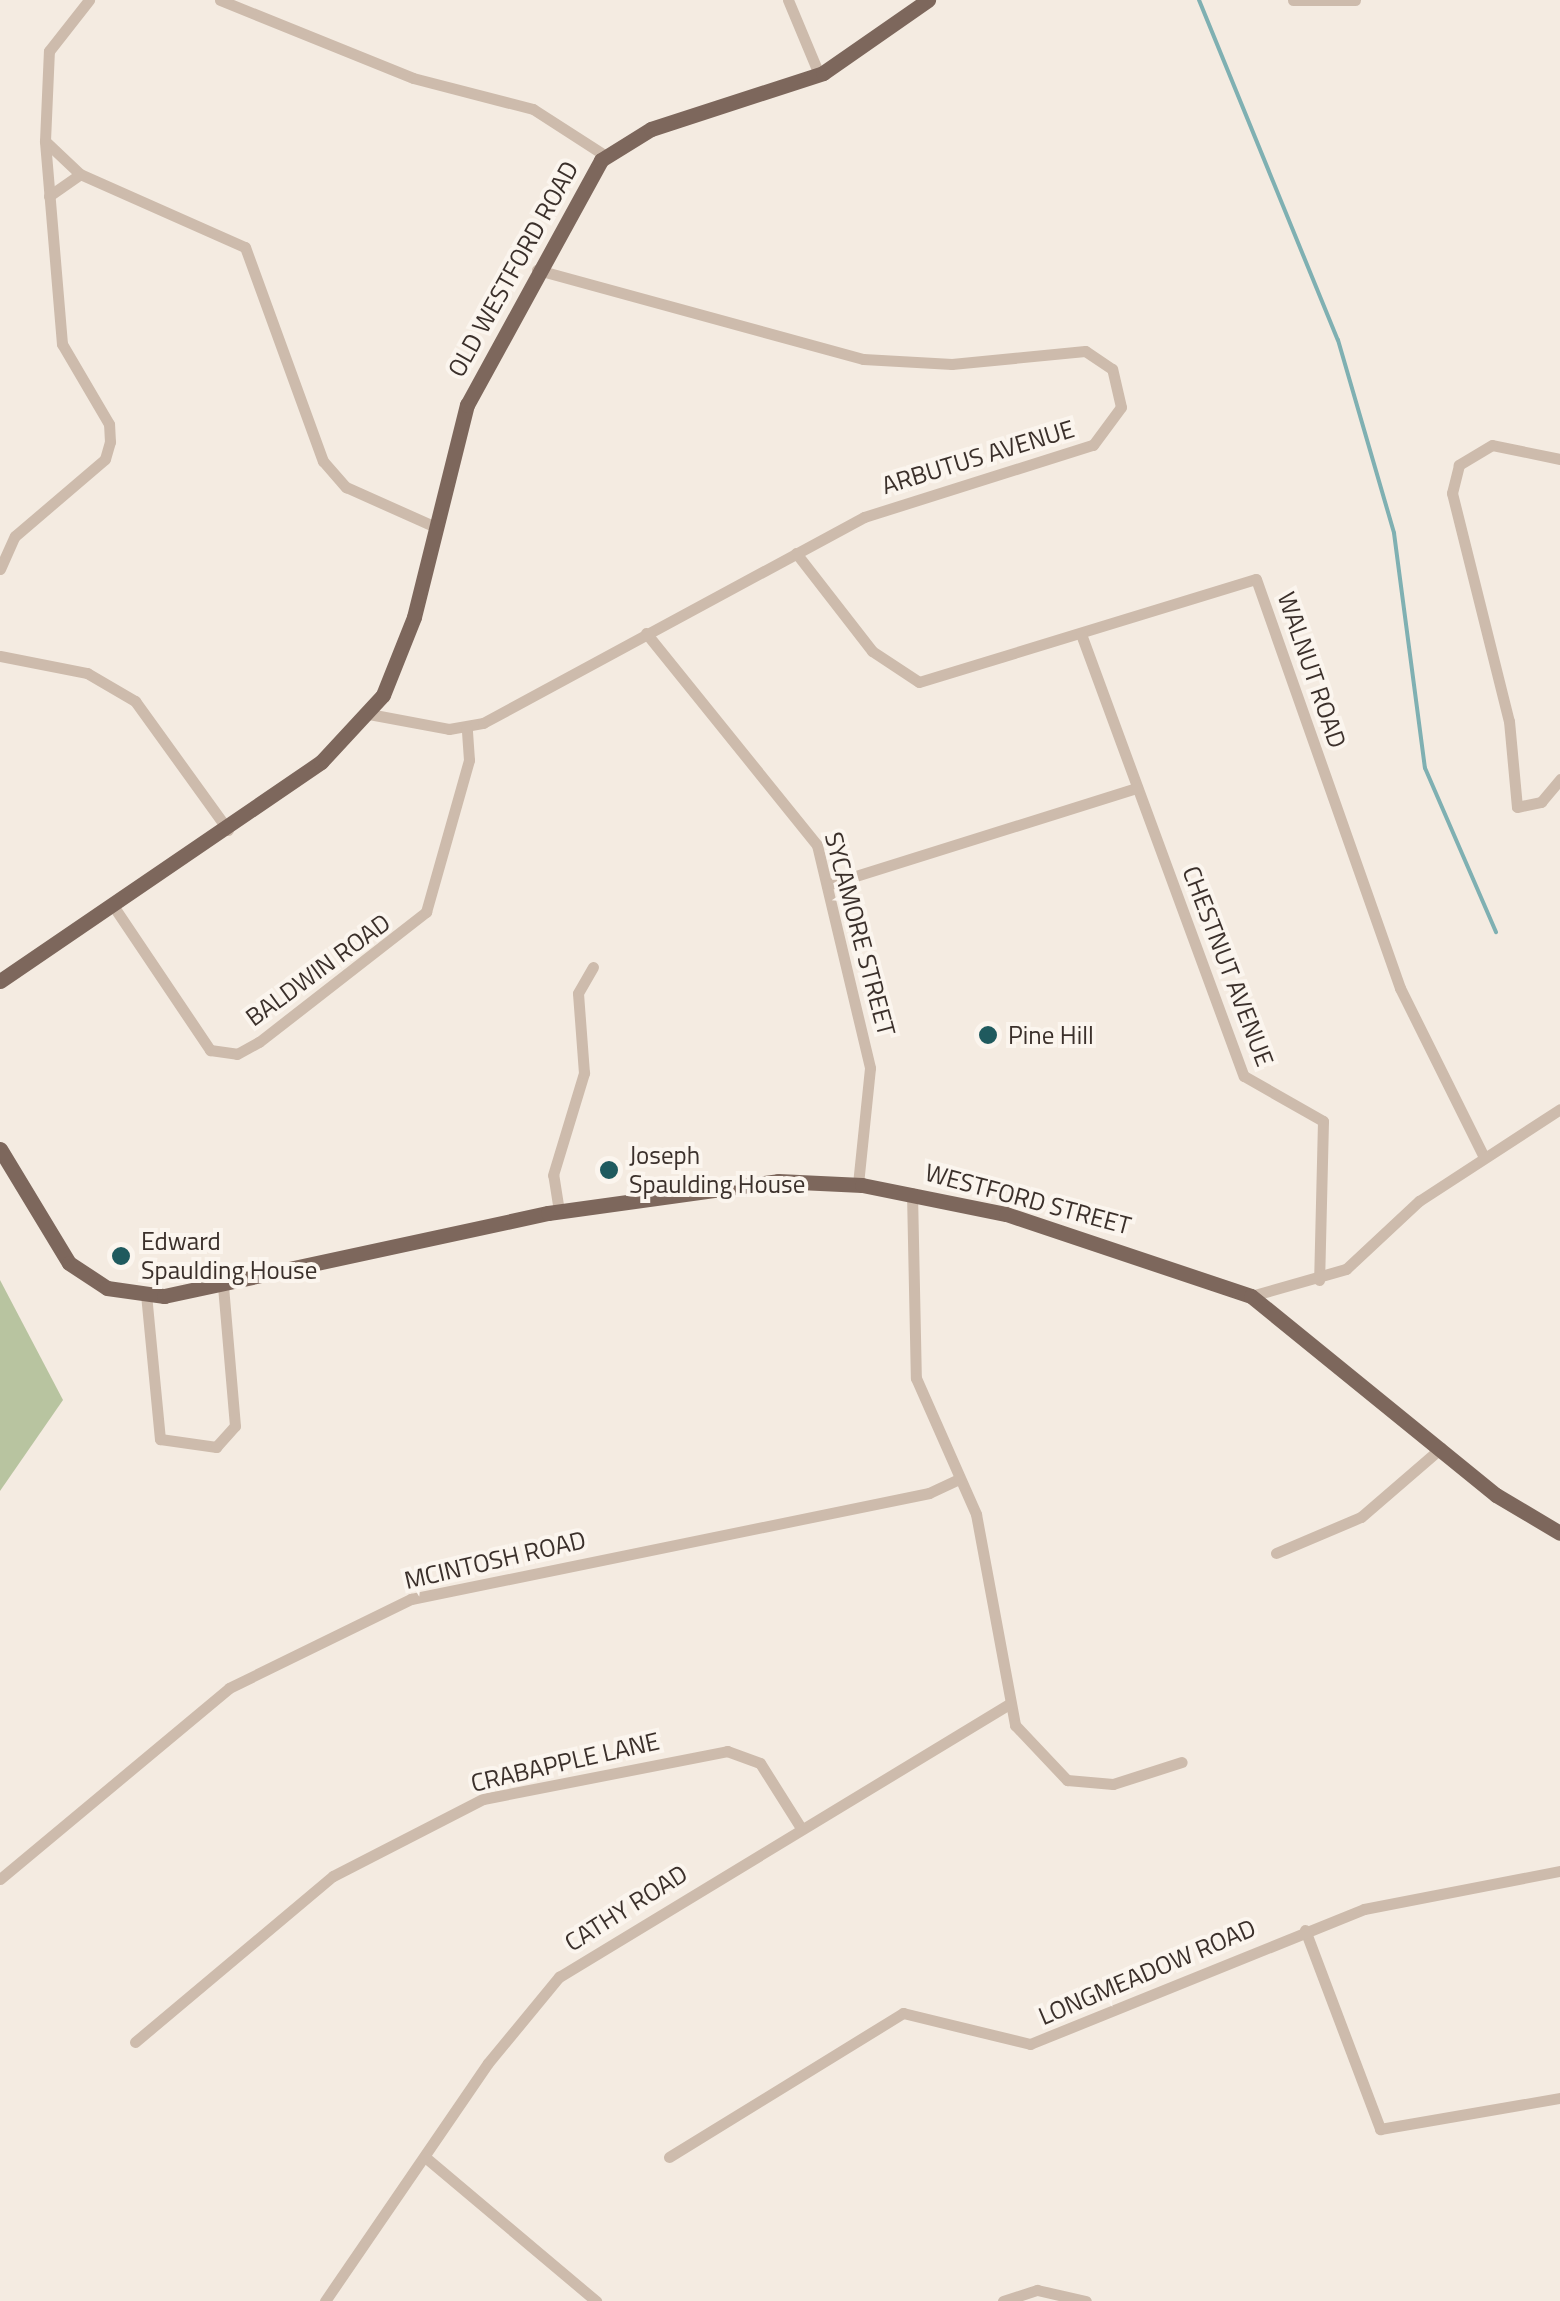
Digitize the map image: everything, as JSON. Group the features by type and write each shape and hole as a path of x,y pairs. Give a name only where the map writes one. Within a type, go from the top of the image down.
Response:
{"main road":[{"name":"OLD WESTFORD ROAD","path":"0,982 116,910 228,830 369,714 407,640 433,526 467,405 537,270 606,156 651,130 820,74 928,0"},
{"name":"WESTFORD STREET","path":"0,1149 69,1263 107,1288 146,1294 223,1286 559,1211 778,1182 858,1185 1006,1214 1251,1296 1441,1448 1560,1533"}],"street":[{"path":"0,569 14,536 105,459 110,442 109,424 62,344 45,141 48,51 89,0"},
{"path":"220,0 413,78 533,110 606,156"},
{"path":"788,0 820,74"},
{"path":"1292,0 1355,0"},
{"path":"45,141 80,174 245,246 322,461 346,487 433,526"},
{"path":"49,196 80,174"},
{"name":"ARBUTUS AVENUE","path":"467,728 882,510 1093,445 1119,415 1116,376 1077,350 952,364 863,359 537,270"},
{"path":"1560,459 1492,445 1459,465 1452,493 1509,721 1517,807 1541,802 1560,780"},
{"name":"WALNUT ROAD","path":"796,553 872,650 908,680 1081,634 1256,579 1400,988 1484,1158"},
{"name":"SYCAMORE STREET","path":"646,633 804,820 827,885 870,1068 858,1185"},
{"name":"CHESTNUT AVENUE","path":"1081,634 1244,1076 1324,1122 1320,1280"},
{"path":"0,656 86,673 135,702 228,830"},
{"path":"369,714 467,728"},
{"name":"BALDWIN ROAD","path":"116,910 210,1050 237,1054 259,1042 426,912 470,760 467,728"},
{"path":"827,885 1137,788"},
{"path":"559,1211 553,1175 584,1073 578,994 593,966"},
{"path":"1251,1296 1320,1280 1353,1264 1419,1201 1560,1110"},
{"path":"912,1193 910,1344 988,1557 1009,1704 1034,1751 1067,1780 1113,1784 1182,1762"},
{"path":"146,1294 160,1439 216,1447 235,1426 223,1286"},
{"path":"1276,1553 1360,1517 1441,1448"},
{"name":"MCINTOSH ROAD","path":"0,1878 229,1688 411,1599 929,1493 958,1479"},
{"name":"CATHY ROAD","path":"325,2301 425,2157 559,1977 1009,1704"},
{"name":"CRABAPPLE LANE","path":"135,2042 333,1876 483,1800 727,1751 760,1763 802,1828"},
{"name":"LONGMEADOW ROAD","path":"670,2157 903,2013 1030,2044 1364,1908 1560,1871"},
{"path":"1304,1930 1380,2128 1560,2098"},
{"path":"425,2157 596,2301"},
{"path":"1003,2301 1038,2290 1086,2301"}],"green space":[{"path":"0,1280 63,1400 0,1491"}],"waterway":[{"path":"1199,0 1338,340 1394,533 1425,768 1496,932"}],"place":[{"name":"Pine Hill","path":"988,1035"},
{"name":"Joseph Spaulding House","path":"609,1170"},
{"name":"Edward Spaulding House","path":"121,1256"}]}
